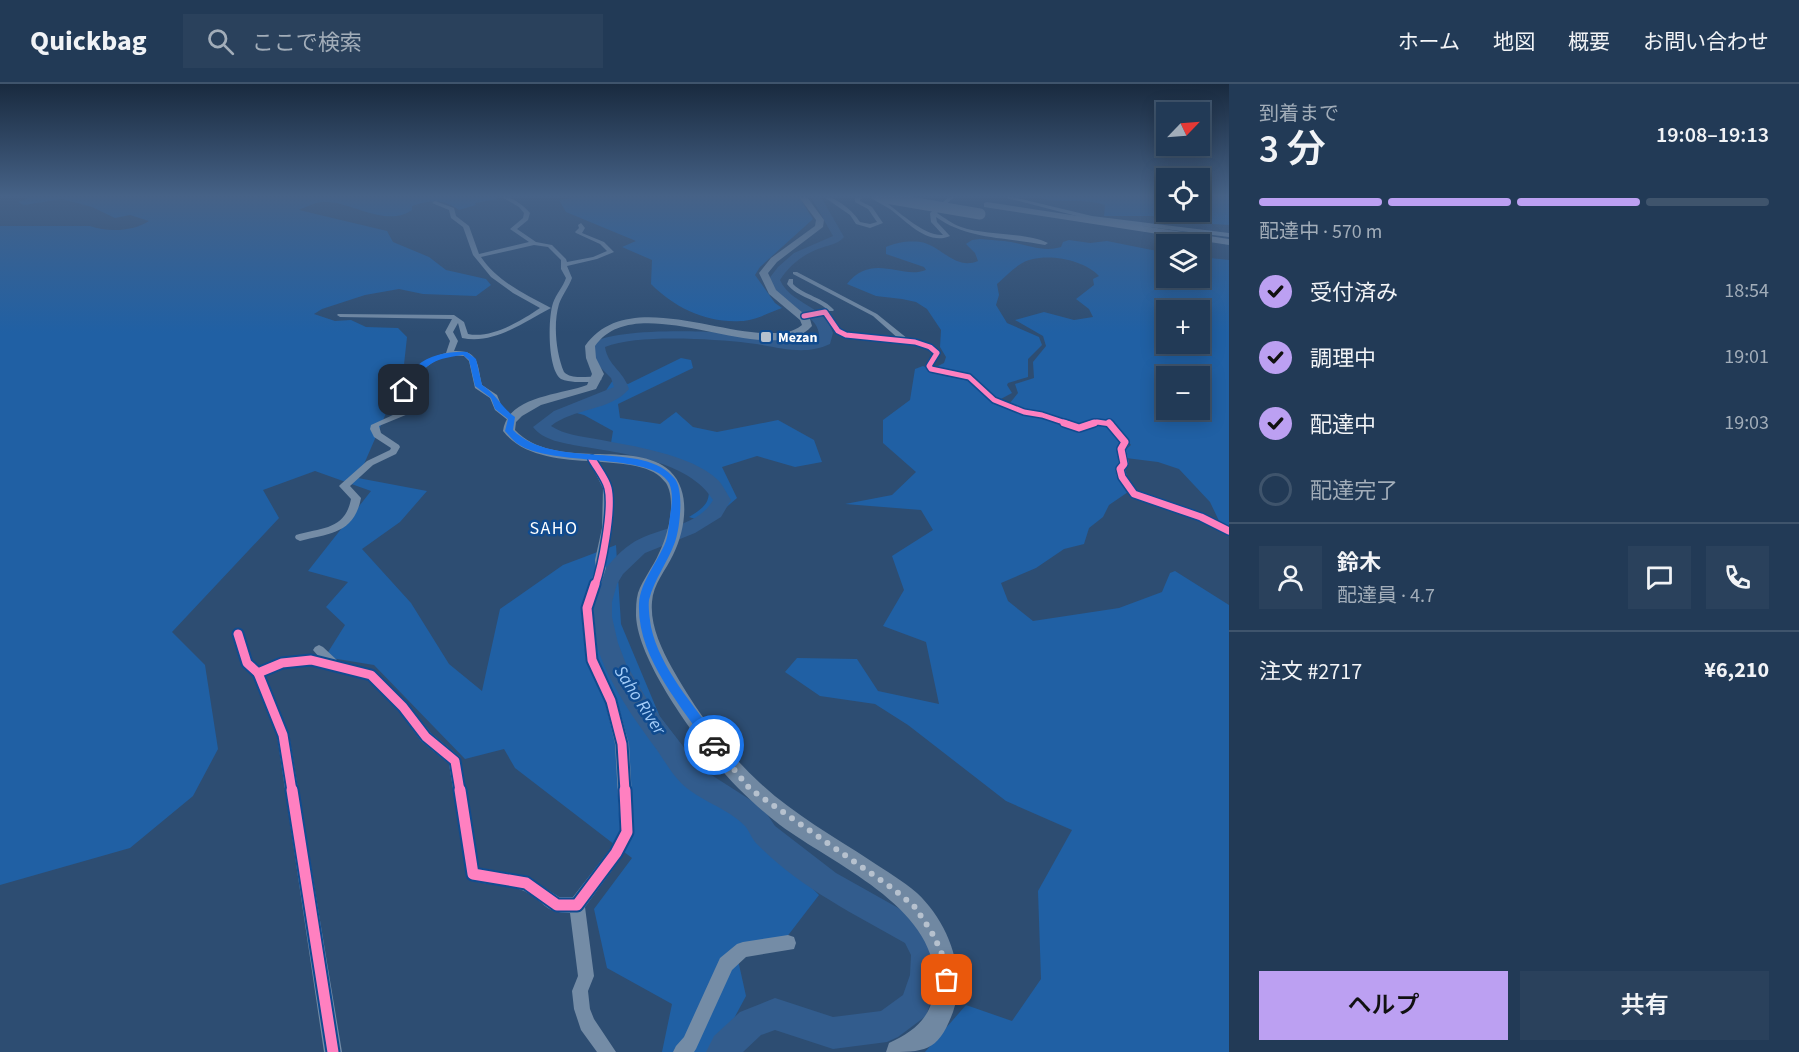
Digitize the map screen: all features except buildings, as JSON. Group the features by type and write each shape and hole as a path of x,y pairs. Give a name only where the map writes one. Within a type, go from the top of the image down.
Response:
{"highway":[{"path":"1210,247 1229,249"}],"main road":[{"path":"798,242 774,260 765,270 764,277 780,299 804,316 807,321 805,330 795,336 755,336 660,320 628,322 598,336 590,346 591,358 598,369 597,379 592,387 525,408 512,419 509,431 522,443 543,450 592,459 643,462 663,471 673,482 677,497 671,540 644,602 646,627 652,648 665,673 723,757 750,789 892,888 914,906 931,931 946,964 947,996 940,1017 928,1035 898,1052"}],"street":[{"path":"469,242 502,285 545,308"},
{"path":"563,265 611,252 600,242"},
{"path":"1040,242 1045,243"},
{"path":"478,256 534,243 550,246 564,260 567,284 554,308 555,361 561,375 567,378 597,379"},
{"path":"795,273 874,315 905,340 932,347 937,353 929,366 931,369 941,373 969,377 994,400 1019,411 1061,420 1077,428 1097,422 1110,423 1125,442 1121,449 1124,464 1120,469 1122,477 1134,494 1201,517 1229,531"},
{"path":"791,280 790,284 794,290 827,304 838,331 846,335 901,342 905,340"},
{"path":"780,299 800,293"},
{"path":"340,315 368,317 445,315 457,319 462,323 465,336 474,338 509,327 545,308 554,308"},
{"path":"804,316 830,310"},
{"path":"449,355 454,341 449,332 457,319"},
{"path":"300,537 331,531 346,523 355,510 356,498 344,486 370,463 393,452 396,447 377,435 375,425 410,410 404,390 419,367 449,355 458,353 468,355 472,359 478,386 494,397 498,408 512,419"},
{"path":"592,459 608,488 607,528 600,560 601,568 587,608 592,660 612,701 622,744 627,832 616,853 577,905 586,976 580,991 582,1009 587,1024 607,1052"},
{"path":"238,634 247,663 258,673 284,735 333,1052"},
{"path":"319,650 336,666"},
{"path":"258,673 282,663 311,660 371,675 403,707 426,737 455,761 473,874 526,883 557,905 577,905"},
{"path":"682,1052 690,1043 726,964 743,950 788,943"}],"shaded area":[{"path":"0,242 393,242 429,257 446,270 486,279 491,285 476,296 423,294 399,289 365,295 322,309 314,314 335,321 351,320 366,327 398,328 407,337 403,374 358,478 427,491 400,522 362,549 411,603 449,664 482,691 500,609 563,565 616,545 621,624 660,717 728,805 819,895 786,938 736,951 746,996 716,1052 662,1052 672,1004 607,968 594,909 632,858 515,768 504,749 465,759 374,665 325,657 345,625 326,607 348,582 308,571 371,491 315,471 263,490 279,518 172,632 205,665 218,749 193,796 130,848 0,885"},
{"path":"633,242 787,242 760,267 755,275 775,303 782,308 751,320 741,321 716,319 692,312 670,300 651,284 652,260 622,247"},
{"path":"1012,242 1054,249 1061,247 1063,242 1113,242 1156,251 1156,288 1210,288 1210,258 1229,260 1229,529 1220,523 1210,502 1179,469 1158,462 1126,458 1125,450 1131,445 1114,423 1096,420 1078,426 1010,403 1018,393 1015,384 1034,378 1033,362 1046,346 1043,336 1015,320 1044,312 1074,320 1093,317 1089,309 1076,299 1094,285 1093,279 1099,276 1092,270 1060,258 1038,258 1019,265 997,284 999,295 996,305 1007,323 1039,337 1042,345 1028,359 1028,377 1008,383 1012,393 999,400 974,377 934,368 944,363 946,357 940,347 941,330 927,309 916,302 876,296 847,284 857,275 877,268 907,272 926,270 924,267 886,254 886,247 890,245 925,243 963,263 978,261 975,253 966,244"},
{"path":"681,358 691,360 693,368 618,404 620,418 660,424 676,412 693,427 717,432 778,420 814,440 822,462 795,467 757,456 722,467 737,498 708,523 689,517 702,508 708,500 708,475 656,457 610,449 613,431 584,415 573,412 573,405 605,392 613,380 628,384"},
{"path":"923,366 945,376 964,379 975,385 992,401 1076,428 1106,423 1123,442 1118,467 1128,492 1109,505 1103,517 1089,528 1084,544 1064,549 1036,568 1001,583 1008,601 1033,621 1119,608 1162,592 1170,573 1175,571 1229,605 1229,1052 925,1052 966,1005 1012,1021 1041,979 1038,891 1072,830 1006,801 908,725 875,704 820,696 785,672 797,658 857,659 878,691 939,704 926,642 883,626 904,590 892,556 933,530 921,510 845,504 892,495 916,472 883,443 883,420 910,400 915,369"}],"waterway":[{"name":"Saho River","path":"722,1052 751,1023 775,1014 833,1033 887,1026 915,1005 925,975 926,952 915,933 826,883 766,835 754,817 690,775 640,708 616,667 607,643 602,617 602,602 607,583 616,569 638,548 688,528 715,513 722,500 713,485 696,473 674,463 649,455 556,436 541,427 559,415 622,389 618,377 600,360 598,345 609,341 671,336 717,337 749,339 798,347 817,345 825,341 826,333 820,320 785,297 774,280 792,259 810,248 830,242"}],"cycle path":[{"path":"804,316 825,312 838,331 846,335 925,345 937,353 929,366 931,369 969,377 994,400 1024,412 1042,415 1079,428 1097,422 1110,423 1125,442 1121,449 1124,464 1120,469 1122,477 1134,494 1201,517 1229,531"},
{"path":"258,673 282,663 311,660 371,675 403,707 426,737 455,761 473,874 526,883 557,905 577,905 616,853 627,832 622,744 611,701 592,660 587,608 601,568 600,560 607,528 608,488 592,459"},
{"path":"238,634 247,663 258,673 283,735 333,1052"}],"way so far":[{"path":"714,745 750,789 892,888 914,906 939,947 946,964 947,980"}],"place":[{"name":"Mezan","path":"766,337"}],"district":[{"name":"SAHO","path":"554,528"}],"route":[{"path":"404,390 419,367 449,355 464,353 472,359 478,386 494,397 498,408 512,419 509,431 522,443 543,450 592,459 643,462 663,471 673,482 677,497 675,519 668,549 651,582 644,602 646,627 652,648 665,673 714,745"}]}
